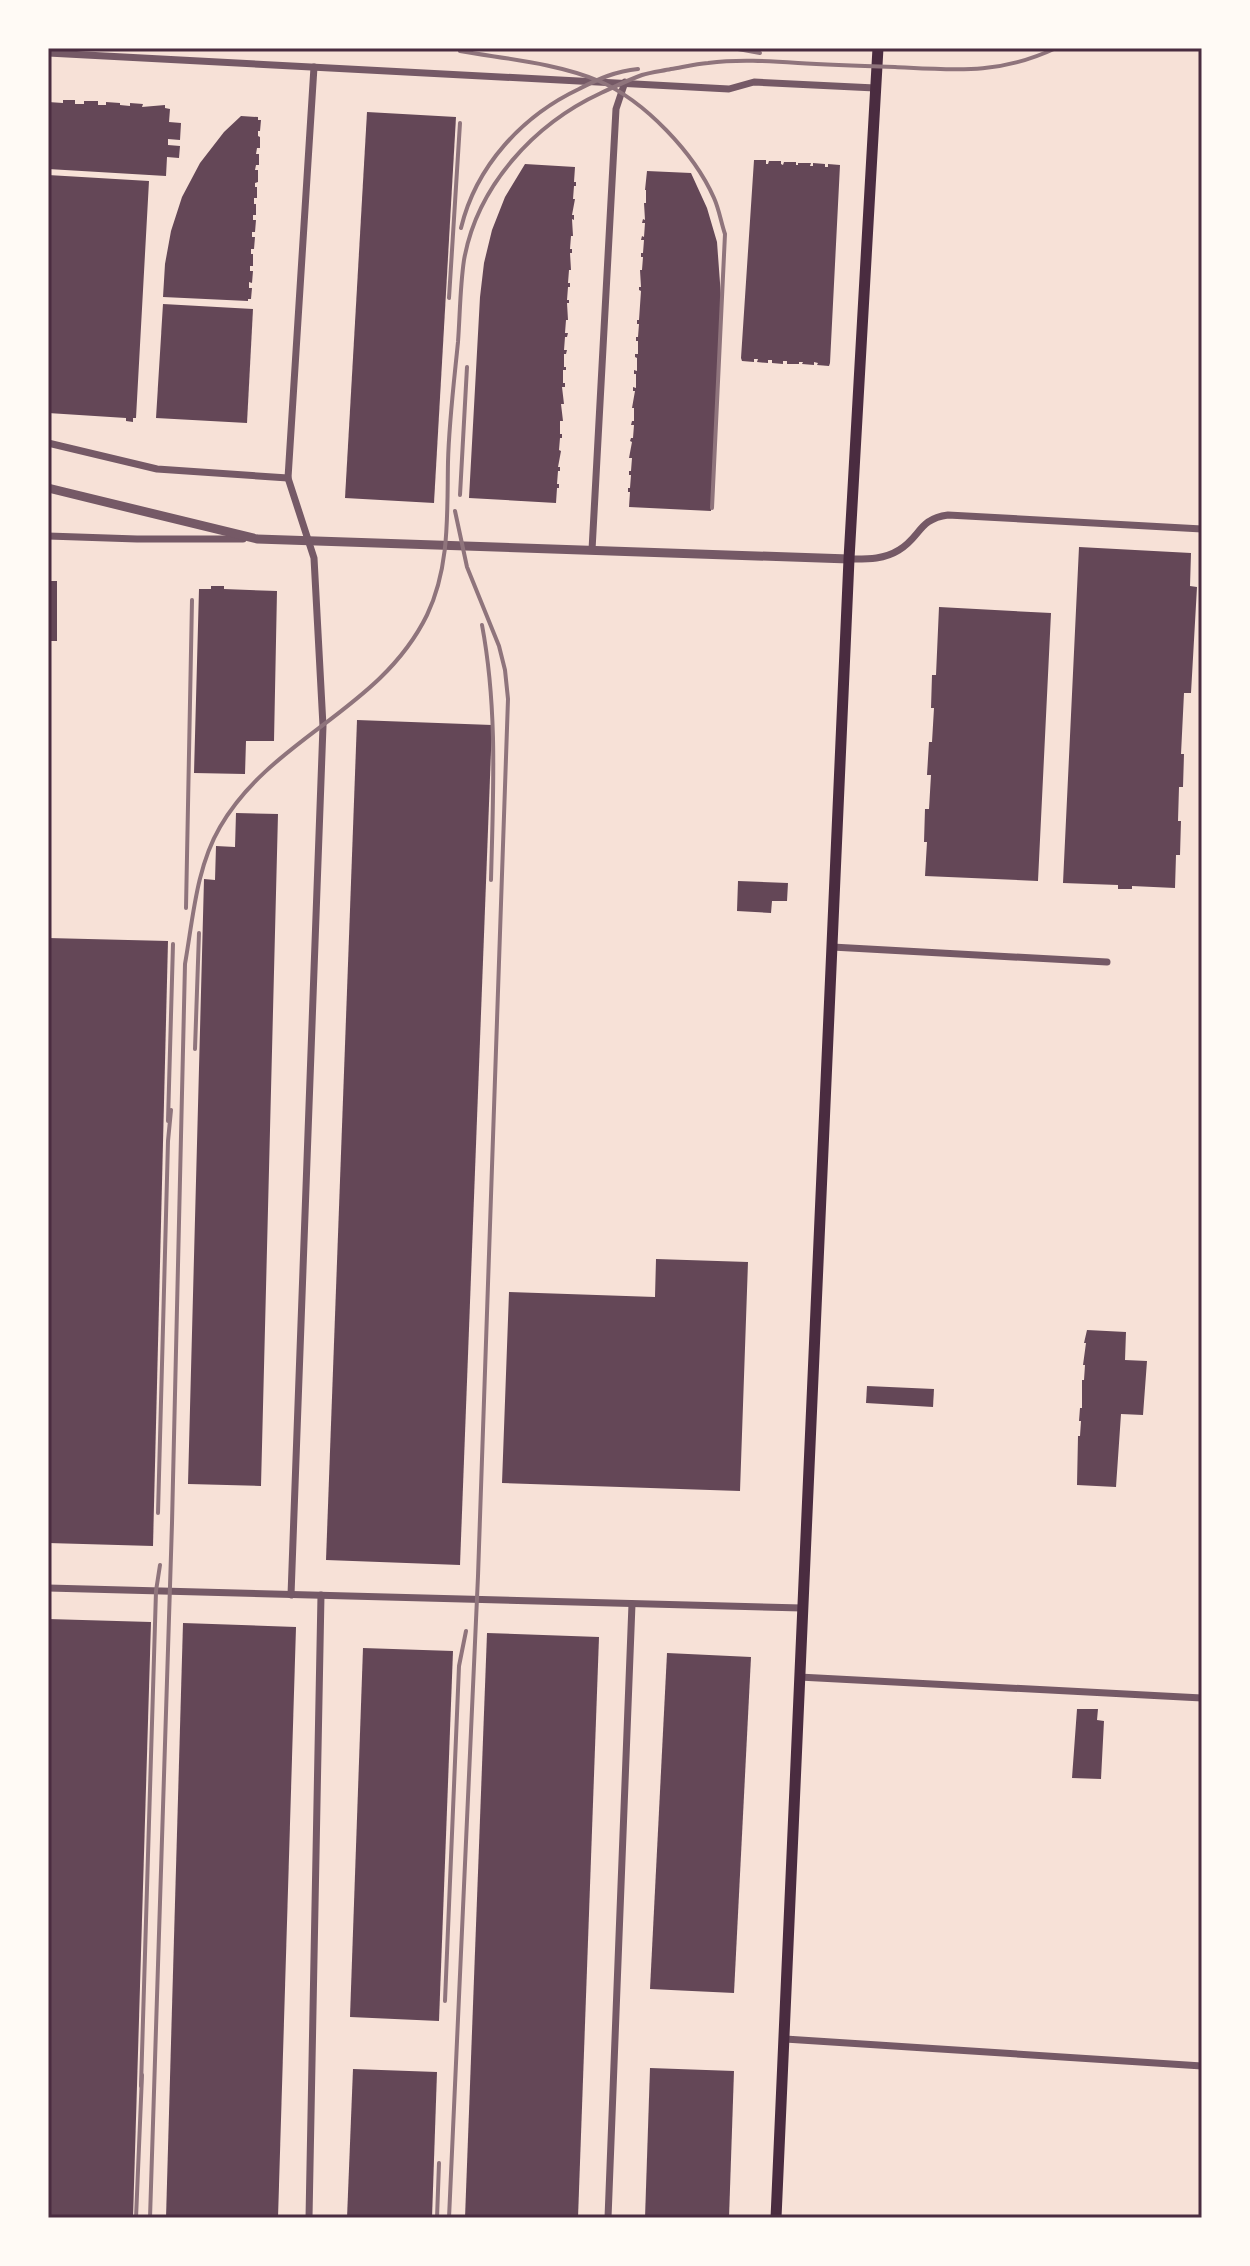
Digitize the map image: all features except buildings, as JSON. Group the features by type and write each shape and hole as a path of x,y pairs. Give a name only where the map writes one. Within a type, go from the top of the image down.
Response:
{"main road":[{"path":"776,2218 849,559 878,48"}],"street":[{"path":"48,53 729,89 754,82 875,88"},
{"path":"291,1595 323,726 314,558 288,478 314,67"},
{"path":"592,550 616,109 625,82"},
{"path":"48,443 157,469 288,478"},
{"path":"48,488 257,539"},
{"path":"48,536 308,540 849,559 888,556 901,549 935,516 1202,529"},
{"path":"832,947 1107,962"},
{"path":"48,1588 802,1608"},
{"path":"309,2218 321,1595"},
{"path":"608,2218 632,1604"},
{"path":"799,1677 1202,1698"},
{"path":"785,2039 1202,2066"}],"railway":[{"path":"706,48 760,53"},
{"path":"150,2218 172,1523 185,964 196,894 212,843 242,796 268,769 382,676 407,648 427,615 440,578 446,540 449,432 464,260 481,207 512,160 532,140 576,106 601,93 642,75 690,66 753,61 977,69 1015,63 1056,48"},
{"path":"460,51 566,70 616,90 634,101 666,130 705,181 716,202 725,234 712,508"},
{"path":"461,228 478,184 504,145 521,128 558,100 586,85 638,69"},
{"path":"449,298 460,123"},
{"path":"460,495 467,367"},
{"path":"449,2218 478,1576 508,699 499,646 467,567 455,511"},
{"path":"186,908 192,600"},
{"path":"482,625 492,721 491,880"},
{"path":"195,1049 199,933"},
{"path":"168,1121 173,944"},
{"path":"158,1513 171,1110"},
{"path":"141,2086 156,1591 160,1565"},
{"path":"445,2001 459,1666 466,1631"},
{"path":"136,2218 142,2075"},
{"path":"437,2218 439,2163"}]}
